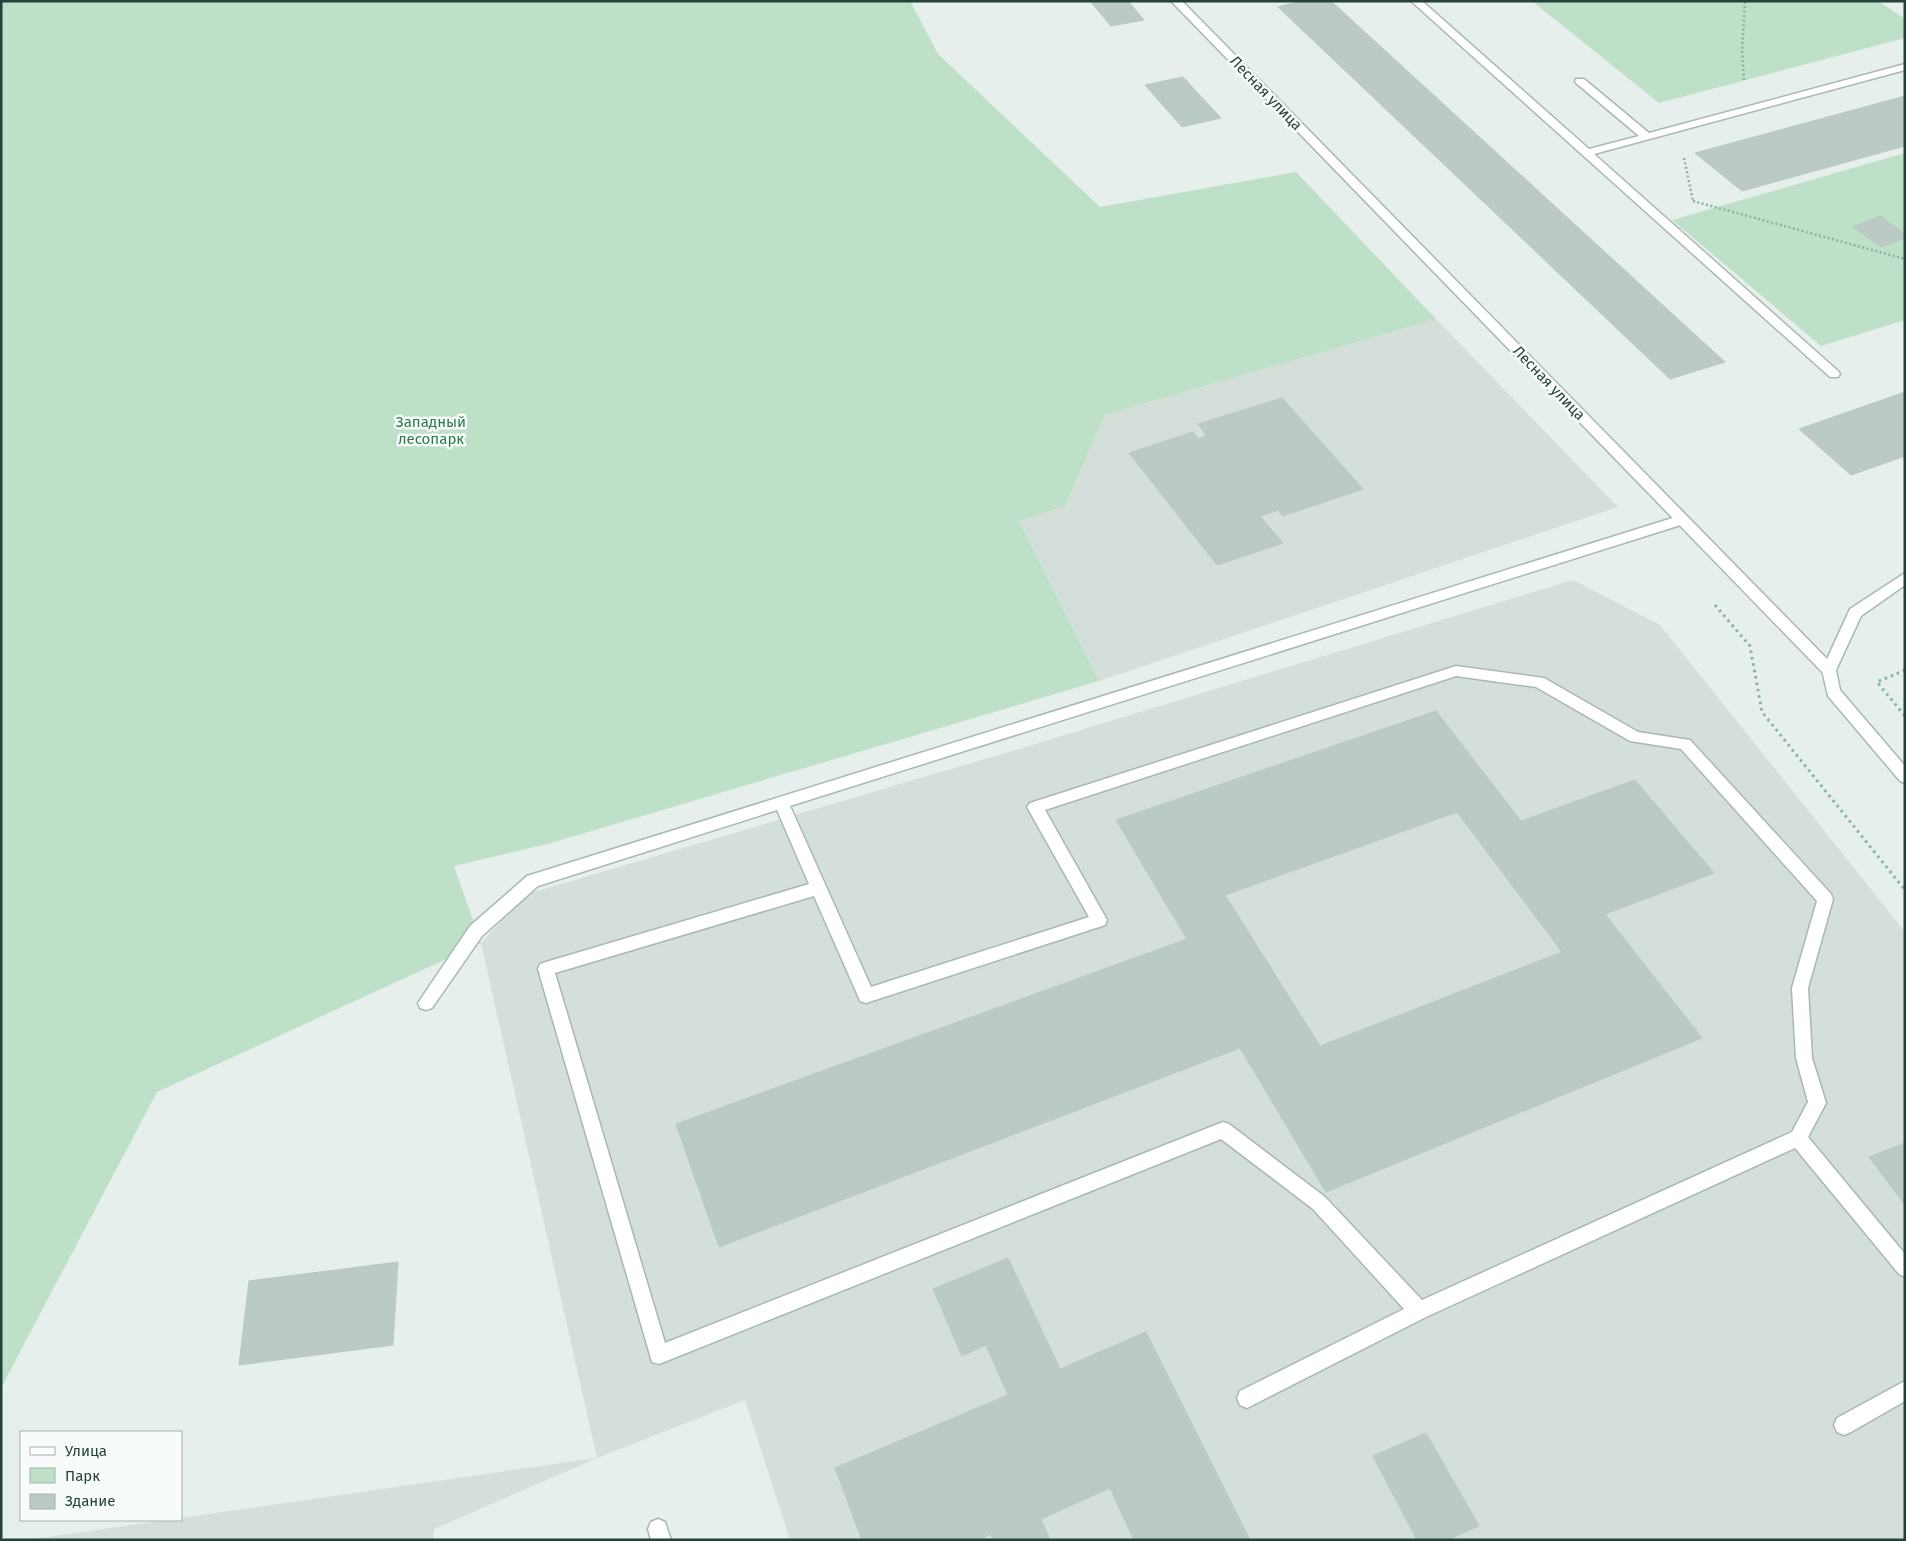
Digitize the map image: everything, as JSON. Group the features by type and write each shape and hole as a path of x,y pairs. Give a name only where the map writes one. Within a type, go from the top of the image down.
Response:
{"street":[{"name":"Лесная улица","path":"1176,1 1829,670"},
{"path":"1416,1 1834,374"},
{"path":"1586,153 1905,67"},
{"path":"1580,81 1647,137"},
{"path":"426,1003 476,931 533,881 1682,520"},
{"path":"1905,578 1855,613 1829,670 1833,692 1905,777"},
{"path":"781,803 866,996 1099,920 1035,807 1456,671 1539,682 1634,737 1685,744 1825,899 1800,988 1804,1058 1817,1103 1798,1138 1419,1311 1247,1398"},
{"path":"819,888 546,969 659,1355 1223,1130 1319,1203 1419,1311"},
{"path":"1798,1138 1905,1268"},
{"path":"1844,1425 1905,1390"}],"path":[{"path":"1745,1 1742,50 1745,110"},
{"path":"1679,128 1706,259"},
{"path":"1693,201 1905,259"},
{"path":"1905,670 1877,682 1905,716"}],"shaded area":[{"path":"1436,319 1618,507 1099,681 1019,521 1065,506 1105,415"},
{"path":"1573,580 1660,625 1905,932 1905,1540 790,1540 745,1400 597,1458 481,943 527,894 1019,749"},
{"path":"597,1458 434,1529 433,1540 27,1540 160,1521 182,1521 182,1518"}],"green space":[{"name":"Западный лесопарк","path":"1,1 910,1 938,54 1100,207 1296,172 1436,319 1105,415 1065,506 1019,521 1099,681 551,843 454,866 481,943 157,1092 1,1388"},
{"path":"1532,1 1878,1 1905,19 1905,38 1659,103"},
{"path":"1905,153 1905,320 1821,346 1672,220"}],"building":[{"path":"1090,1 1128,1 1144,20 1111,26"},
{"path":"1302,1 1331,1 1725,362 1670,379 1278,7"},
{"path":"1183,77 1221,118 1182,127 1145,85"},
{"path":"1905,96 1905,146 1742,191 1695,153"},
{"path":"1880,216 1905,234 1905,238 1881,247 1853,227"},
{"path":"1905,392 1905,456 1851,475 1799,429"},
{"path":"1282,398 1363,489 1283,516 1278,510 1260,516 1283,543 1217,565 1129,453 1193,432 1198,439 1207,436 1198,424"},
{"path":"1436,711 1521,821 1635,780 1714,873 1605,914 1702,1038 1326,1192 1240,1048 719,1247 676,1124 1187,939 1116,820","holes":["1457,812 1562,952 1320,1046 1225,895"]},
{"path":"1905,1143 1905,1205 1869,1157"},
{"path":"1008,1258 1060,1369 1146,1332 1250,1540 1134,1540 1110,1488 1041,1519 1050,1540 993,1540 991,1534 978,1540 862,1540 835,1468 1008,1395 986,1345 962,1356 933,1289"},
{"path":"398,1262 393,1345 239,1365 249,1281"},
{"path":"1426,1433 1479,1526 1447,1540 1417,1540 1373,1456"}]}
